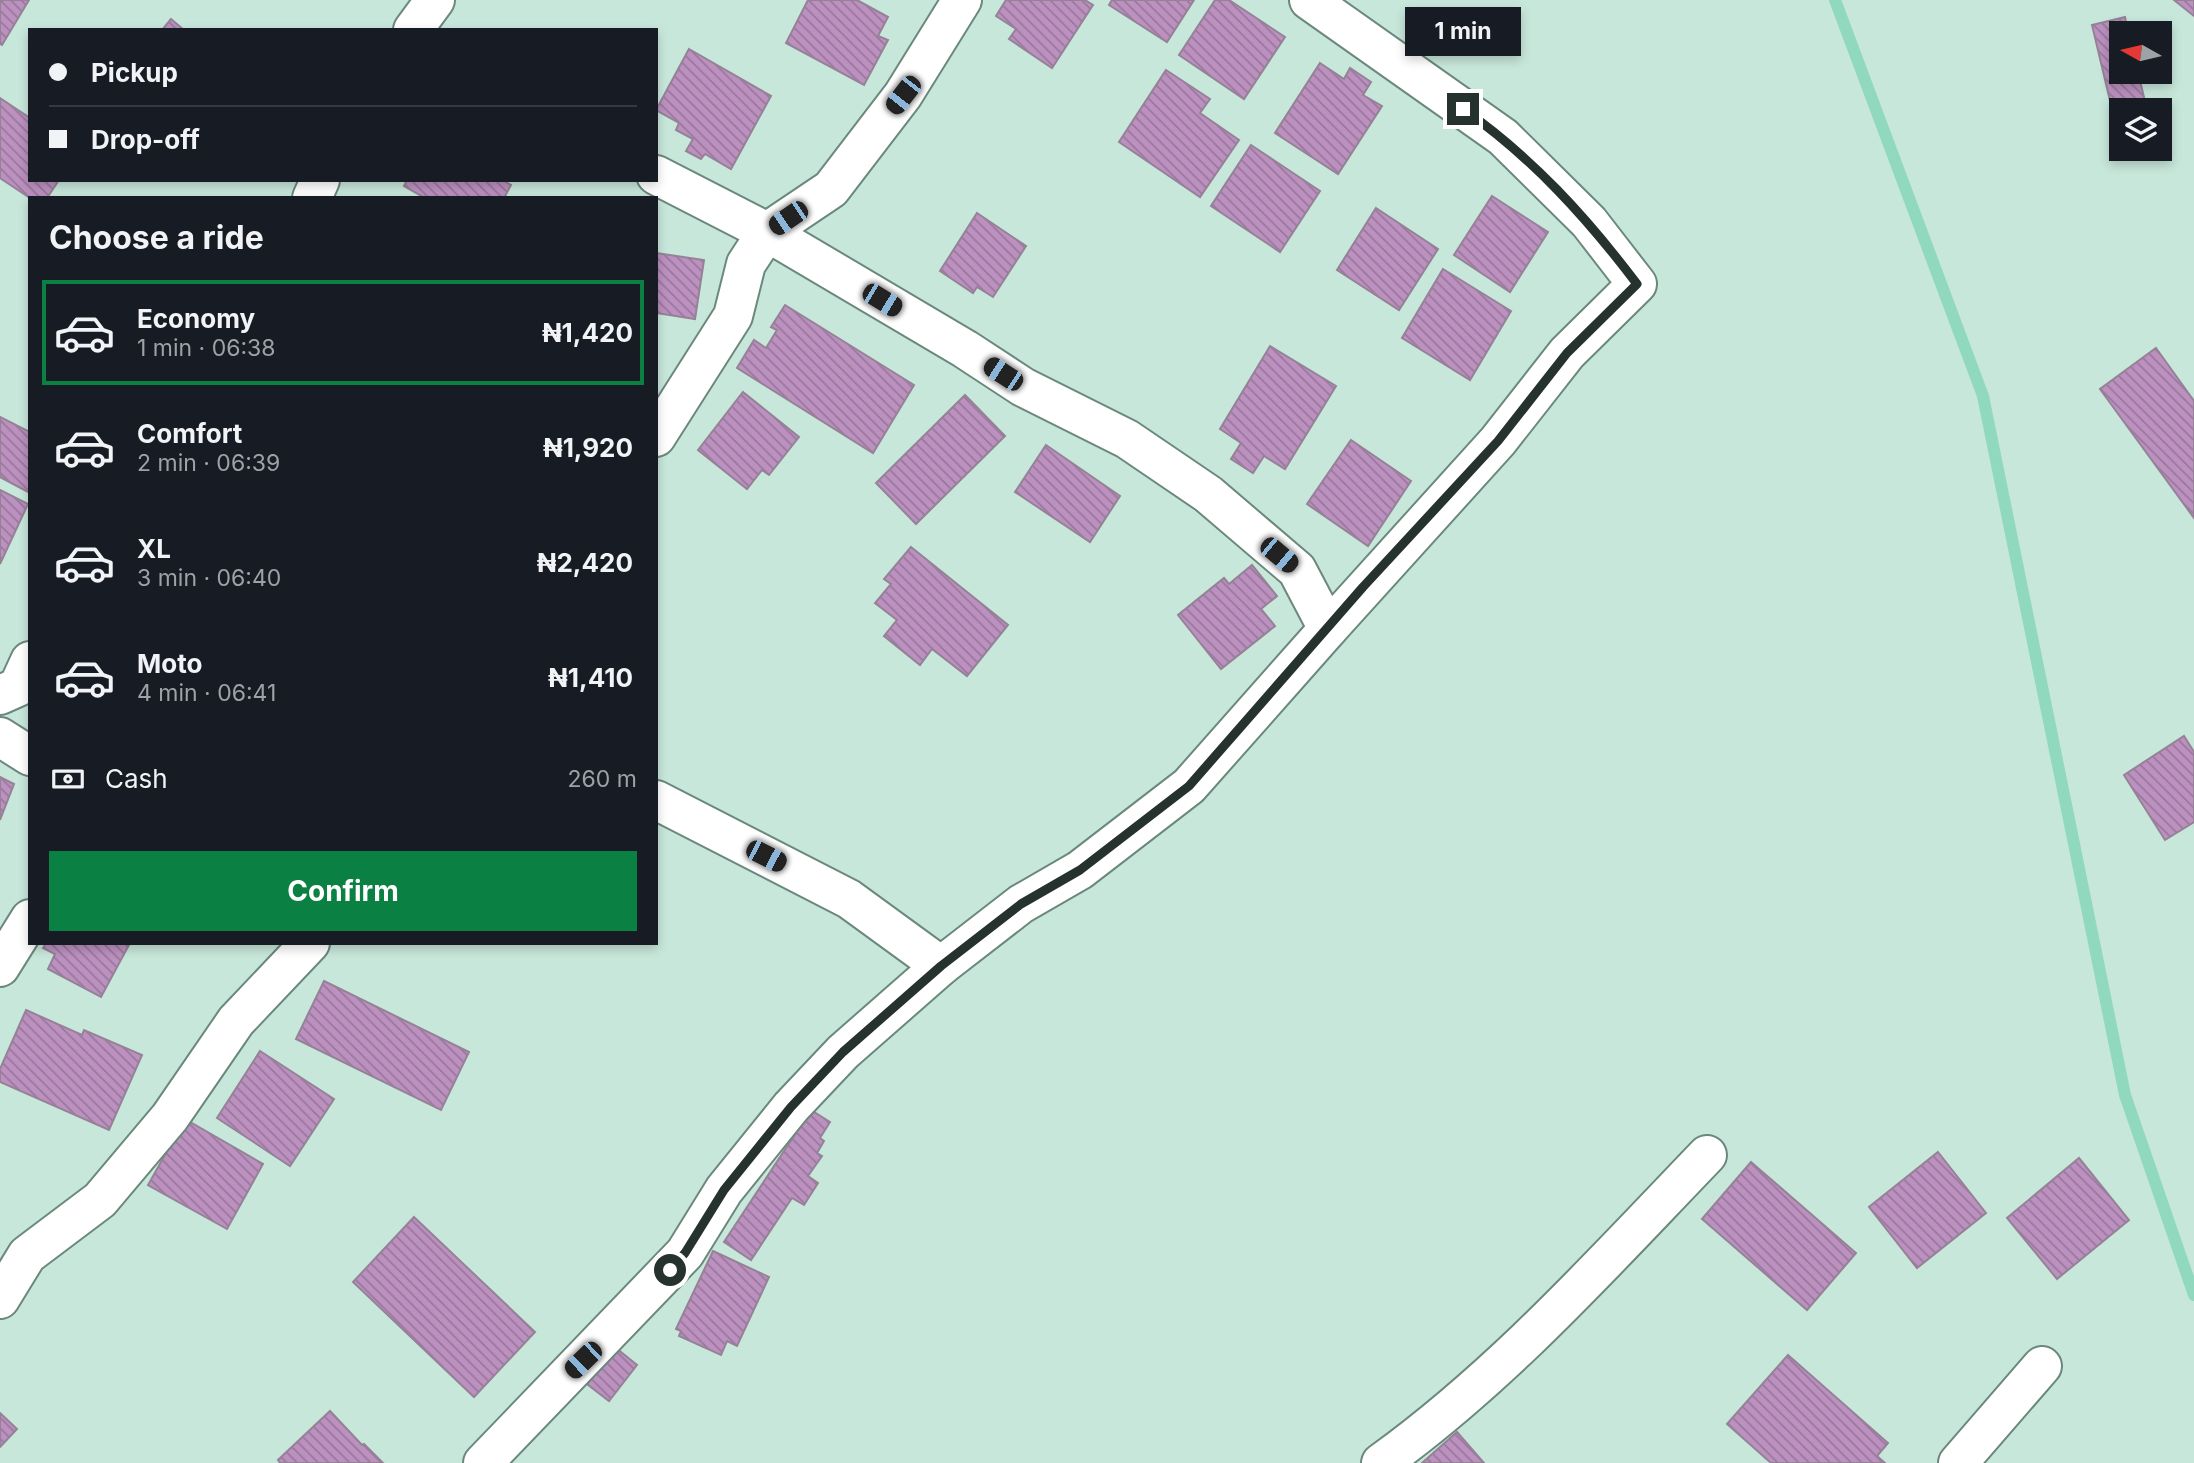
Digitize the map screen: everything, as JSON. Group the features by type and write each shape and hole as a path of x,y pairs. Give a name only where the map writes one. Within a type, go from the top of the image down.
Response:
{"street":[{"path":"658,434 733,316 746,264 767,232 831,189 903,95 962,0"},
{"path":"483,1463 639,1304 685,1253 724,1190 791,1107 843,1052 941,966 1021,904 1080,870 1189,786 1498,441 1567,353 1637,284 1589,222 1503,137 1310,0"},
{"path":"658,176 767,232 965,349 1023,387 1127,439 1208,494 1297,570 1328,629"},
{"path":"0,695 18,687 28,665"},
{"path":"0,737 28,754"},
{"path":"658,801 849,899 941,966"},
{"path":"0,967 28,922"},
{"path":"0,1299 27,1255 100,1200 170,1117 236,1021 308,945"},
{"path":"1381,1463 1441,1420 1530,1339 1707,1156"},
{"path":"1958,1463 2042,1366"}],"building":[{"path":"0,0 29,0 2,45 0,44"},
{"path":"808,0 857,0 888,17 878,36 888,40 864,85 786,43"},
{"path":"1006,0 1085,0 1093,5 1052,68 1009,39 1016,29 996,16"},
{"path":"1112,0 1194,0 1167,42 1109,5"},
{"path":"1215,0 1229,0 1285,37 1244,99 1179,55"},
{"path":"2174,0 2194,0 2194,16"},
{"path":"2125,17 2126,21 2109,21 2109,84 2141,84 2144,98 2109,98 2092,25"},
{"path":"171,19 182,28 164,28"},
{"path":"689,49 771,96 731,169 705,154 701,159 686,151 693,139 676,130 679,123 658,111 658,106"},
{"path":"1320,63 1344,79 1350,68 1371,82 1363,95 1382,106 1338,174 1275,133"},
{"path":"1166,70 1210,99 1200,113 1239,140 1200,197 1119,142"},
{"path":"0,98 28,117 28,182 58,182 48,196 28,197 0,178"},
{"path":"1251,145 1320,191 1280,252 1211,206"},
{"path":"406,182 506,182 511,185 505,196 422,196 404,186"},
{"path":"1492,196 1548,232 1510,292 1454,255"},
{"path":"1376,208 1438,249 1399,310 1337,270"},
{"path":"977,213 1026,246 993,297 977,287 973,293 940,271"},
{"path":"658,253 704,260 695,319 658,313"},
{"path":"1443,269 1511,311 1470,380 1402,338"},
{"path":"785,305 914,385 873,453 737,368 754,340 766,348 777,330 771,327"},
{"path":"1270,346 1336,386 1285,469 1264,456 1253,473 1231,459 1241,443 1220,429"},
{"path":"2156,348 2194,401 2194,518 2100,389"},
{"path":"743,392 799,437 769,475 762,470 747,489 698,450"},
{"path":"965,395 1005,436 916,524 876,483"},
{"path":"0,417 28,431 28,492 0,477"},
{"path":"1351,440 1411,481 1368,546 1307,504"},
{"path":"1046,445 1120,496 1090,542 1015,492"},
{"path":"0,490 28,504 0,564"},
{"path":"911,547 1008,625 967,676 932,649 920,665 884,636 897,620 875,603 891,584 884,579"},
{"path":"1252,565 1277,596 1261,609 1275,626 1221,669 1178,615 1224,578 1229,584"},
{"path":"2184,736 2194,752 2194,822 2165,840 2124,775"},
{"path":"0,777 14,784 0,820"},
{"path":"45,945 129,945 101,997 48,969 55,954 43,948"},
{"path":"324,981 469,1052 441,1110 296,1039"},
{"path":"26,1010 82,1035 84,1030 142,1055 109,1130 0,1082 0,1069"},
{"path":"260,1051 334,1099 290,1166 217,1118"},
{"path":"811,1110 830,1122 820,1138 824,1141 817,1153 822,1156 808,1176 818,1183 804,1205 792,1198 751,1260 724,1242"},
{"path":"185,1119 263,1164 227,1229 148,1185"},
{"path":"1938,1152 1986,1213 1917,1268 1869,1207"},
{"path":"2079,1158 2129,1220 2057,1279 2007,1218"},
{"path":"1751,1162 1856,1253 1807,1310 1702,1219"},
{"path":"414,1217 535,1332 474,1397 353,1282"},
{"path":"713,1251 769,1277 737,1346 727,1341 721,1355 679,1336 681,1331 676,1329"},
{"path":"616,1348 637,1365 609,1401 587,1384"},
{"path":"1788,1355 1888,1443 1877,1456 1885,1463 1771,1463 1727,1424"},
{"path":"330,1411 383,1463 280,1463 278,1460"},
{"path":"0,1413 17,1429 0,1447"},
{"path":"1457,1432 1484,1463 1422,1463"}],"waterway":[{"path":"1835,0 1983,396 2125,1095 2194,1295"}],"route":[{"path":"670,1270 685,1253 724,1190 791,1107 843,1052 941,966 1021,904 1080,870 1189,786 1363,587 1498,441 1567,353 1637,284 1589,222 1503,137 1463,109"}]}
